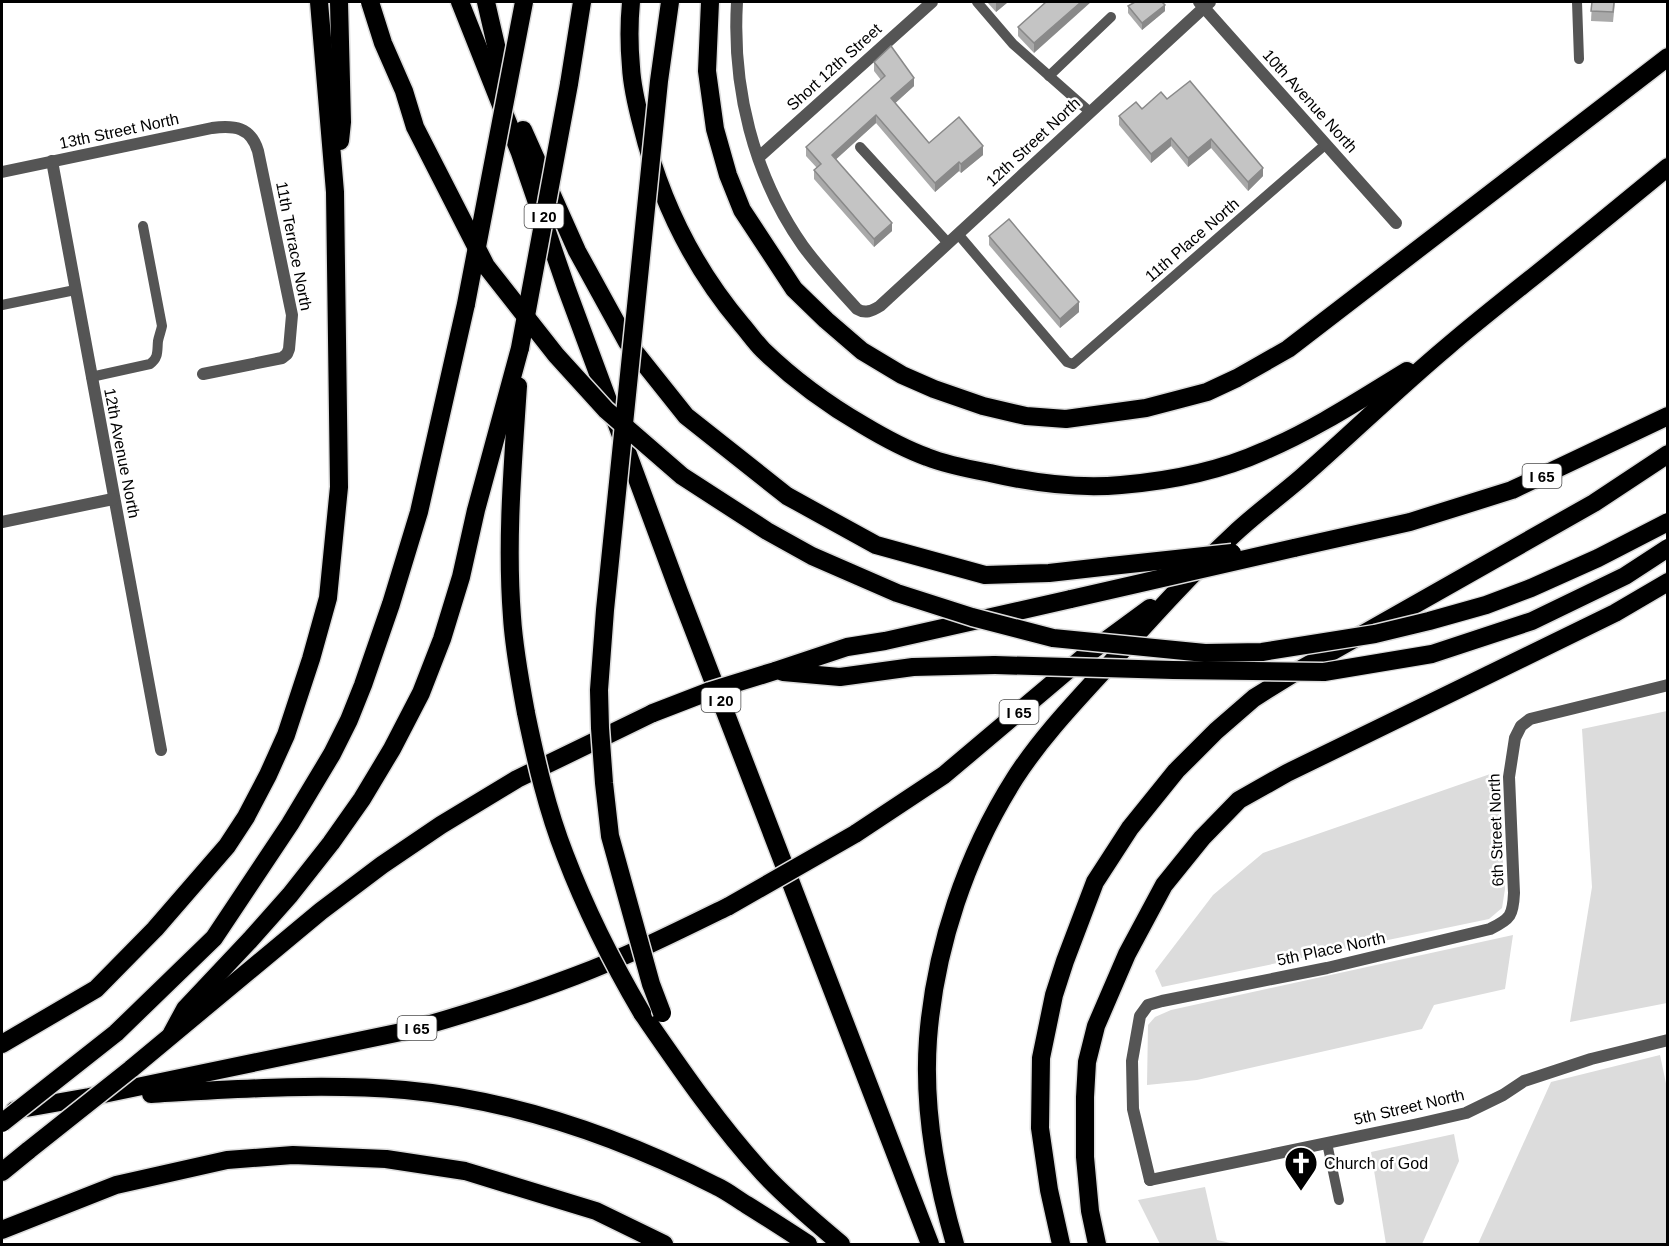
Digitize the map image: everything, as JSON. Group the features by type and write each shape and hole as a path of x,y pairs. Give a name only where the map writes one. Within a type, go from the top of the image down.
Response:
{"highway":[{"path":"2,1044 96,989 155,929 227,846 246,817 286,735 311,659 328,598 339,487 335,192 319,2"},
{"path":"335,192 342,122 339,2"},
{"path":"370,2 383,44 404,91 415,126 486,266 556,355 606,410 682,476 812,556 897,593 972,617 1053,638 1205,653 1262,652 1375,634 1486,606 1598,558 1668,522"},
{"path":"460,2 520,153"},
{"name":"I 20","path":"486,2 520,153 566,287 679,592 930,1245"},
{"path":"2,1123 116,1034 214,938 290,824 332,754 349,720 391,604 418,512 466,304 524,2"},
{"name":"I 20","path":"582,2 520,348 510,497 512,616 517,665 537,766 564,853 600,937 642,1013 729,1134 764,1175 841,1245"},
{"path":"631,2 629,42 637,108 662,190 681,236 701,271 762,349 799,382 835,409 878,434 926,457 1025,481 1072,485 1120,485 1174,477 1221,466 1264,452 1327,420 1447,346"},
{"path":"670,2 659,81 605,610 599,690 604,783 610,836 651,984 668,1031 693,1086"},
{"path":"710,2 706,71 715,129 728,175 742,210 794,289 862,351 902,375 983,406 1026,416 1066,419 1146,408 1207,392 1288,349 1668,57"},
{"path":"506,90 577,251 627,342 686,416 787,496 876,546 985,575 1049,573 1188,557 1294,548"},
{"name":"I 65","path":"2,1113 303,1054 447,1020 576,976 647,946 729,906 855,834 944,775 1086,655 1180,585 1235,533 1302,477 1447,346 1668,167"},
{"path":"172,1033 185,1009 274,913 332,843 392,749 421,693 442,639 461,577 476,510 520,348"},
{"name":"I 65","path":"2,1172 131,1069 321,911 382,866 441,825 518,779 653,713 710,691 847,648 1071,600 1410,522 1512,490 1668,416"},
{"path":"1061,1245 1049,1190 1040,1128 1041,1058 1054,995 1095,882 1130,828 1176,771 1216,731 1254,698 1594,503 1668,454"},
{"path":"775,671 840,677 913,667 995,665 1324,672 1421,656 1532,621 1625,576 1668,548"},
{"path":"1097,1245 1090,1211 1085,1107 1088,1062 1096,1026 1126,954 1164,885 1202,838 1239,800 1287,773 1615,613 1668,582"},
{"path":"955,1245 944,1209 934,1157 928,1098 928,1040 936,981 952,917 968,870 1016,778 1036,748 1180,585"},
{"path":"89,1097 293,1086 396,1090 461,1097 566,1123 655,1157 719,1187 808,1245"},
{"path":"2,1230 116,1185 226,1160 293,1155 386,1159 465,1171 596,1211 664,1245"}],"street":[{"path":"737,2 735,36 738,75 748,122 759,157"},
{"name":"Short 12th Street","path":"759,157 932,2"},
{"name":"12th Street North","path":"759,157 769,185 802,244 821,269 859,310 868,311 880,306 1204,3"},
{"name":"10th Avenue North","path":"1204,3 1396,223"},
{"name":"13th Street North","path":"2,171 212,128 232,127 243,130"},
{"name":"11th Terrace North","path":"203,374 282,358 287,354 290,339 292,315 258,151 254,140 243,130"},
{"name":"12th Avenue North","path":"52,162 161,750"},
{"path":"2,522 114,499"},
{"name":"6th Street North","path":"1513,909 1509,777 1515,738 1521,726 1530,719 1668,686"},
{"name":"5th Place North","path":"1150,1180 1133,1108 1132,1061 1140,1016 1148,1005 1162,1000 1327,968 1490,929 1508,918 1513,909"},
{"name":"5th Street North","path":"1150,1180 1466,1113 1503,1095 1524,1081 1591,1059 1668,1040"}],"lane":[{"path":"977,2 1013,44 1090,112"},
{"path":"1577,2 1579,59"},
{"path":"1049,76 1111,17"},
{"name":"11th Place North","path":"953,239 1067,362 1072,364 1326,144"},
{"path":"860,147 953,239"},
{"path":"91,377 150,364 157,356 162,326 142,226"},
{"path":"2,306 75,290"},
{"path":"1326,1143 1339,1200"}],"shaded area":[{"path":"1667,711 1667,1003 1570,1022 1592,887 1582,729"},
{"path":"1496,772 1505,889 1502,908 1489,919 1162,987 1155,971 1213,895 1263,853"},
{"path":"1513,935 1505,989 1434,1005 1422,1029 1197,1080 1147,1085 1148,1025 1155,1017 1171,1010"},
{"path":"1660,1055 1668,1093 1667,1244 1478,1244 1551,1082"},
{"path":"1454,1134 1459,1161 1422,1244 1386,1244 1371,1152"},
{"path":"1205,1187 1217,1240 1235,1244 1160,1244 1138,1200"}],"building":[{"path":"1046,2 1081,2 1034,43 1018,27"},
{"path":"1135,2 1162,2 1165,5 1142,23 1128,6"},
{"path":"1592,2 1614,2 1613,12 1591,11"},
{"path":"891,46 914,78 891,98 929,143 959,117 983,146 961,164 959,162 935,183 876,115 832,155 892,223 874,239 814,170 821,164 806,147 885,76 874,62"},
{"path":"1190,81 1263,168 1248,182 1211,139 1188,158 1171,138 1151,154 1119,116 1136,102 1142,109 1161,92 1167,99"},
{"path":"1009,219 1079,302 1060,319 989,236"}],"place":[{"name":"Church of God","path":"1301,1192"}]}
